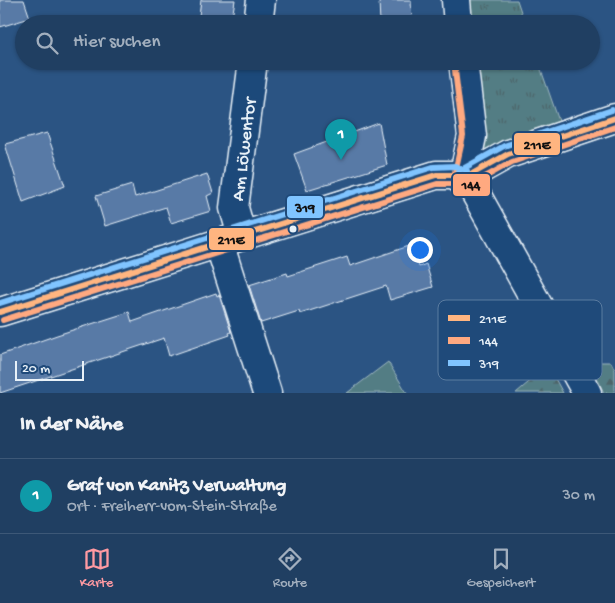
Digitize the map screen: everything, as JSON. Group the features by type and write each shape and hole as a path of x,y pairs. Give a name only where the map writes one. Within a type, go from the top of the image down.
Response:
{"main road":[{"path":"259,15 261,0"},
{"path":"456,0 457,15"},
{"name":"Am Löwentor","path":"252,70 231,240 267,393"},
{"path":"463,180 472,136 464,70"},
{"path":"463,180 508,154 615,118"},
{"path":"0,312 436,175 454,175 472,187 535,300"},
{"path":"580,380 587,393"}],"green space":[{"path":"462,0 517,0 522,15 464,15"},
{"path":"471,70 541,70 560,124 481,152"},
{"path":"388,362 407,393 347,393"},
{"path":"602,362 611,362 615,370 615,393 604,393 598,380 602,380"},
{"path":"531,380 556,380 563,393 516,393"}],"building":[{"path":"0,0 24,0 29,15 15,15 15,22 0,27"},
{"path":"201,0 235,0 232,15 199,15"},
{"path":"379,0 411,0 412,15 380,15"},
{"path":"379,123 387,165 307,190 294,154"},
{"path":"47,133 65,186 23,202 5,144"},
{"path":"207,174 213,193 207,196 211,211 171,223 166,207 105,226 96,196 132,185 135,197"},
{"path":"412,245 419,267 426,264 433,287 390,300 386,286 300,314 299,311 261,323 249,285 287,273 288,276 347,257 350,266"},
{"path":"216,293 217,296 219,295 231,332 229,333 230,335 169,356 164,338 0,393 0,355 129,312 132,322"}],"transit line":[{"name":"144","path":"454,177 463,136 455,70"},
{"name":"319","path":"459,171 504,146 612,110"},
{"name":"211E","path":"463,179 508,154 615,118"},
{"name":"144","path":"467,187 512,162 615,127"},
{"name":"319","path":"0,303 433,167 455,166 467,171"},
{"name":"211E","path":"0,312 436,175 454,175 463,179"},
{"name":"144","path":"3,320 437,184 452,184 459,187"}],"place":[{"name":"Graf von Kanitz Verwaltung","path":"341,160"}]}
